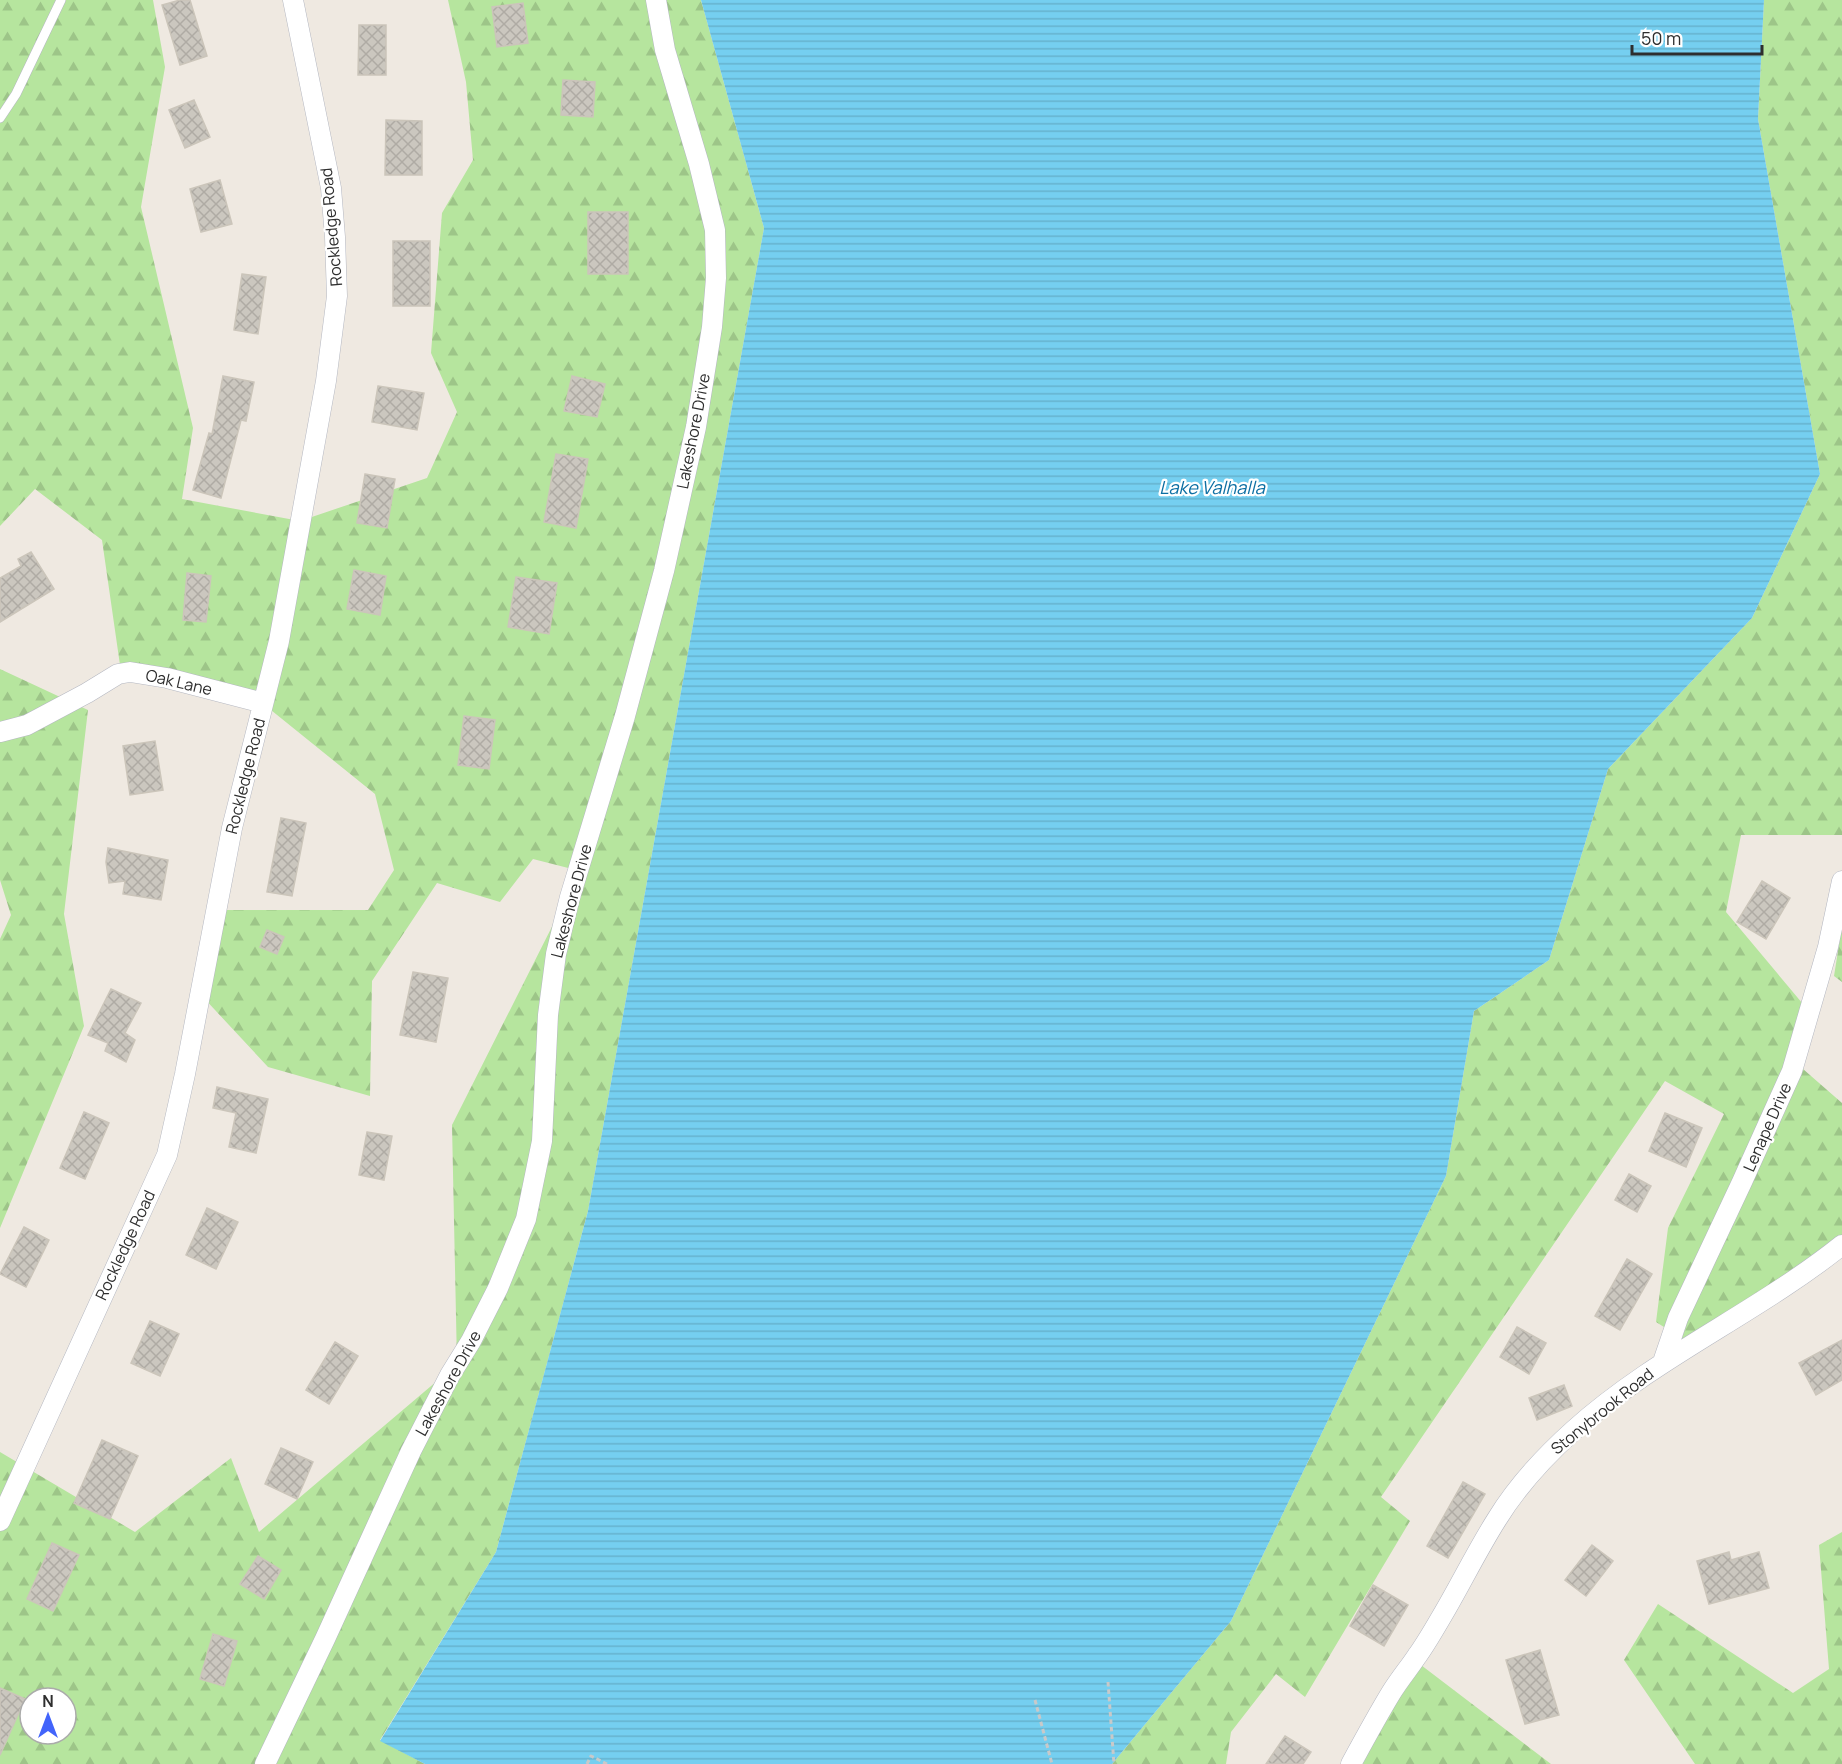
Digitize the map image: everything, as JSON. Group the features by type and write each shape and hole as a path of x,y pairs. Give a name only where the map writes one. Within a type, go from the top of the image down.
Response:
{"street":[{"name":"Rockledge Road","path":"0,1521 167,1155 185,1074 232,828 279,641 326,381 337,296 331,188 293,0"},
{"name":"Lakeshore Drive","path":"265,1764 326,1639 411,1451 498,1288 526,1219 542,1142 548,1015 556,954 570,897 625,716 664,571 696,427 712,327 716,278 716,230 665,50 656,0"},
{"name":"Oak Lane","path":"0,732 27,725 118,674 130,672 167,678 263,703"},
{"name":"Lenape Drive","path":"1663,1362 1678,1318 1792,1071 1828,947 1842,881"},
{"name":"Stonybrook Road","path":"1351,1764 1392,1691 1418,1655 1497,1519 1540,1462 1574,1429 1611,1399 1663,1362 1813,1268 1842,1245"}],"lane":[{"path":"0,118 16,94 61,0"}],"path":[{"path":"1108,1682 1114,1764"},
{"path":"1035,1700 1052,1764"},
{"path":"587,1764 591,1756 608,1764"}],"green space":[{"path":"0,0 153,0 165,67 141,207 193,428 182,499 300,521 427,478 457,412 431,353 442,213 473,160 466,82 448,0 701,0 764,228 588,1211 496,1552 380,1740 425,1764 0,1764 0,1452 135,1532 231,1458 259,1532 457,1364 452,1125 580,871 533,859 500,902 437,883 372,981 370,1096 268,1067 202,996 219,910 368,910 394,870 375,794 261,702 121,672 102,540 35,489 0,526"},
{"path":"1764,0 1842,0 1842,835 1741,835 1726,912 1813,1016 1803,1069 1842,1103 1842,1241 1694,1346 1656,1322 1668,1228 1724,1114 1665,1081 1381,1497 1410,1521 1305,1697 1276,1674 1231,1732 1226,1764 1112,1764 1231,1621 1446,1176 1474,1011 1549,960 1608,769 1752,618 1820,474 1758,119"},
{"path":"0,669 88,710 64,914 84,1026 0,1228 0,939 11,915 0,880"},
{"path":"1842,926 1842,982 1834,976"},
{"path":"1842,1532 1842,1764 1695,1764 1624,1660 1658,1604 1793,1693 1829,1669 1819,1545"},
{"path":"1417,1662 1551,1764 1348,1764"}],"water":[{"name":"Lake Valhalla","path":"701,0 1764,0 1758,119 1820,474 1752,618 1608,769 1549,960 1474,1011 1446,1176 1231,1621 1112,1764 425,1764 380,1741 496,1552 588,1211 764,228"}],"building":[{"path":"190,0 207,56 180,65 162,5"},
{"path":"523,3 528,43 497,47 492,7"},
{"path":"359,25 386,25 386,75 358,75"},
{"path":"563,80 595,82 593,117 561,115"},
{"path":"194,100 210,137 185,148 169,110"},
{"path":"386,120 422,121 422,175 385,175"},
{"path":"220,180 232,224 201,232 190,189"},
{"path":"588,212 628,212 628,274 588,274"},
{"path":"393,241 430,241 430,306 393,306"},
{"path":"242,274 266,277 258,334 234,330"},
{"path":"223,376 254,382 246,421 241,420 221,498 193,490 209,433 212,434"},
{"path":"572,376 605,384 597,417 564,411"},
{"path":"378,386 424,393 417,430 372,422"},
{"path":"556,454 588,459 576,528 544,522"},
{"path":"365,474 395,479 387,528 357,523"},
{"path":"31,552 54,589 0,622 0,578 21,566 18,559"},
{"path":"354,570 386,576 380,615 347,609"},
{"path":"187,573 211,576 206,622 183,620"},
{"path":"516,577 557,583 549,634 508,627"},
{"path":"464,716 495,720 489,769 458,765"},
{"path":"155,741 163,790 130,795 123,746"},
{"path":"281,818 306,823 292,896 267,892"},
{"path":"108,848 168,860 161,900 123,894 125,881 109,883 106,862"},
{"path":"1762,881 1790,898 1766,939 1737,922"},
{"path":"267,930 284,937 277,954 260,947"},
{"path":"413,972 448,978 436,1042 400,1035"},
{"path":"111,989 141,1003 125,1033 135,1040 126,1062 105,1051 108,1043 88,1035"},
{"path":"217,1087 268,1099 256,1153 229,1147 236,1113 213,1108"},
{"path":"84,1112 109,1123 85,1179 60,1168"},
{"path":"1665,1113 1702,1128 1686,1167 1649,1151"},
{"path":"367,1132 392,1136 384,1180 359,1175"},
{"path":"1629,1174 1651,1186 1637,1212 1615,1200"},
{"path":"207,1208 238,1222 216,1269 186,1255"},
{"path":"24,1227 49,1240 26,1287 0,1274"},
{"path":"1627,1259 1652,1274 1620,1330 1595,1316"},
{"path":"150,1321 179,1334 160,1376 131,1363"},
{"path":"1517,1327 1546,1343 1529,1374 1500,1357"},
{"path":"1842,1340 1842,1380 1816,1395 1799,1363"},
{"path":"335,1342 358,1356 329,1404 306,1390"},
{"path":"1564,1385 1572,1406 1537,1420 1529,1398"},
{"path":"102,1440 138,1456 110,1519 74,1503"},
{"path":"281,1448 313,1462 297,1499 265,1484"},
{"path":"1463,1482 1485,1494 1448,1558 1427,1546"},
{"path":"52,1543 79,1555 53,1611 27,1599"},
{"path":"1592,1545 1613,1561 1586,1596 1565,1580"},
{"path":"1729,1552 1731,1560 1759,1552 1769,1588 1709,1604 1697,1561"},
{"path":"258,1556 281,1570 264,1599 240,1584"},
{"path":"1373,1585 1408,1605 1384,1646 1350,1626"},
{"path":"213,1634 237,1641 224,1686 200,1679"},
{"path":"1540,1650 1559,1715 1525,1724 1506,1660"},
{"path":"0,1688 18,1696 18,1715 0,1755"},
{"path":"1285,1736 1311,1752 1303,1764 1266,1764"}]}
